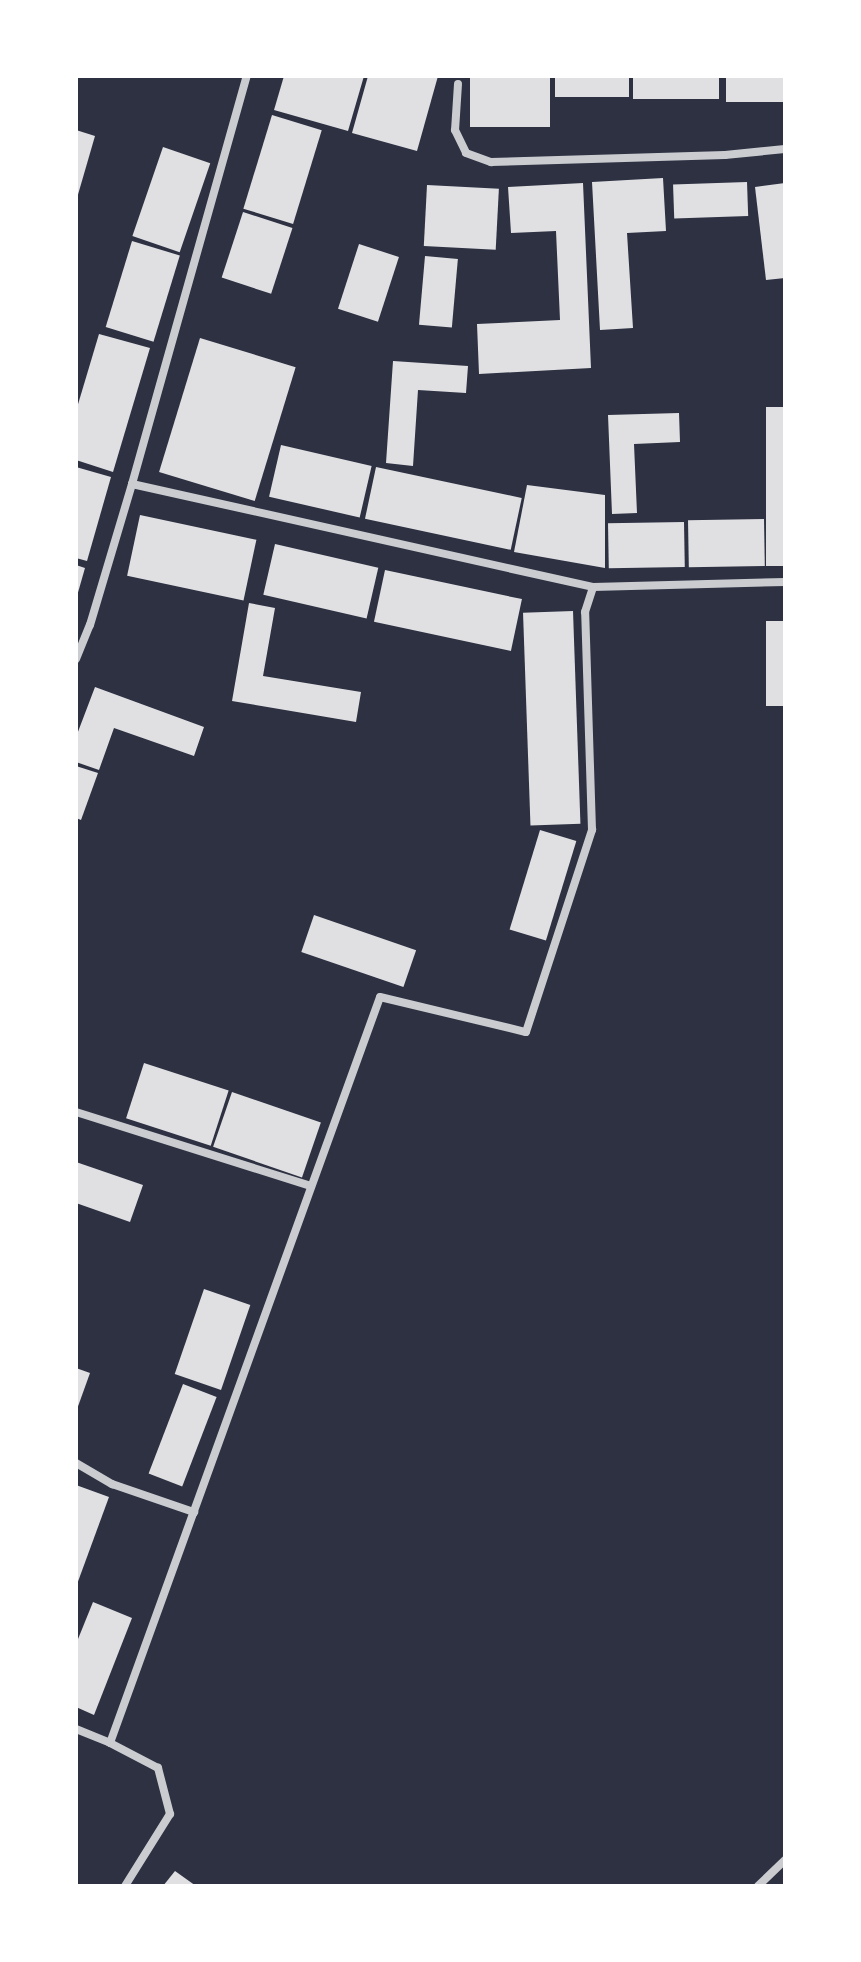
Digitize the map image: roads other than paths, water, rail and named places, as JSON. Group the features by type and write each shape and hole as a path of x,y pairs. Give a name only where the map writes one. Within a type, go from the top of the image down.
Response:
{"street":[{"path":"76,659 90,625 132,484 247,76"},
{"path":"458,84 455,130 466,153 491,162 725,155 785,149"},
{"path":"132,484 593,587 785,582"},
{"path":"110,1743 380,997 526,1032 592,830 585,612 593,587"},
{"path":"76,1112 310,1186"},
{"path":"76,1463 112,1484 194,1512"},
{"path":"76,1729 158,1768 170,1814 125,1886"},
{"path":"758,1886 785,1860"}]}
